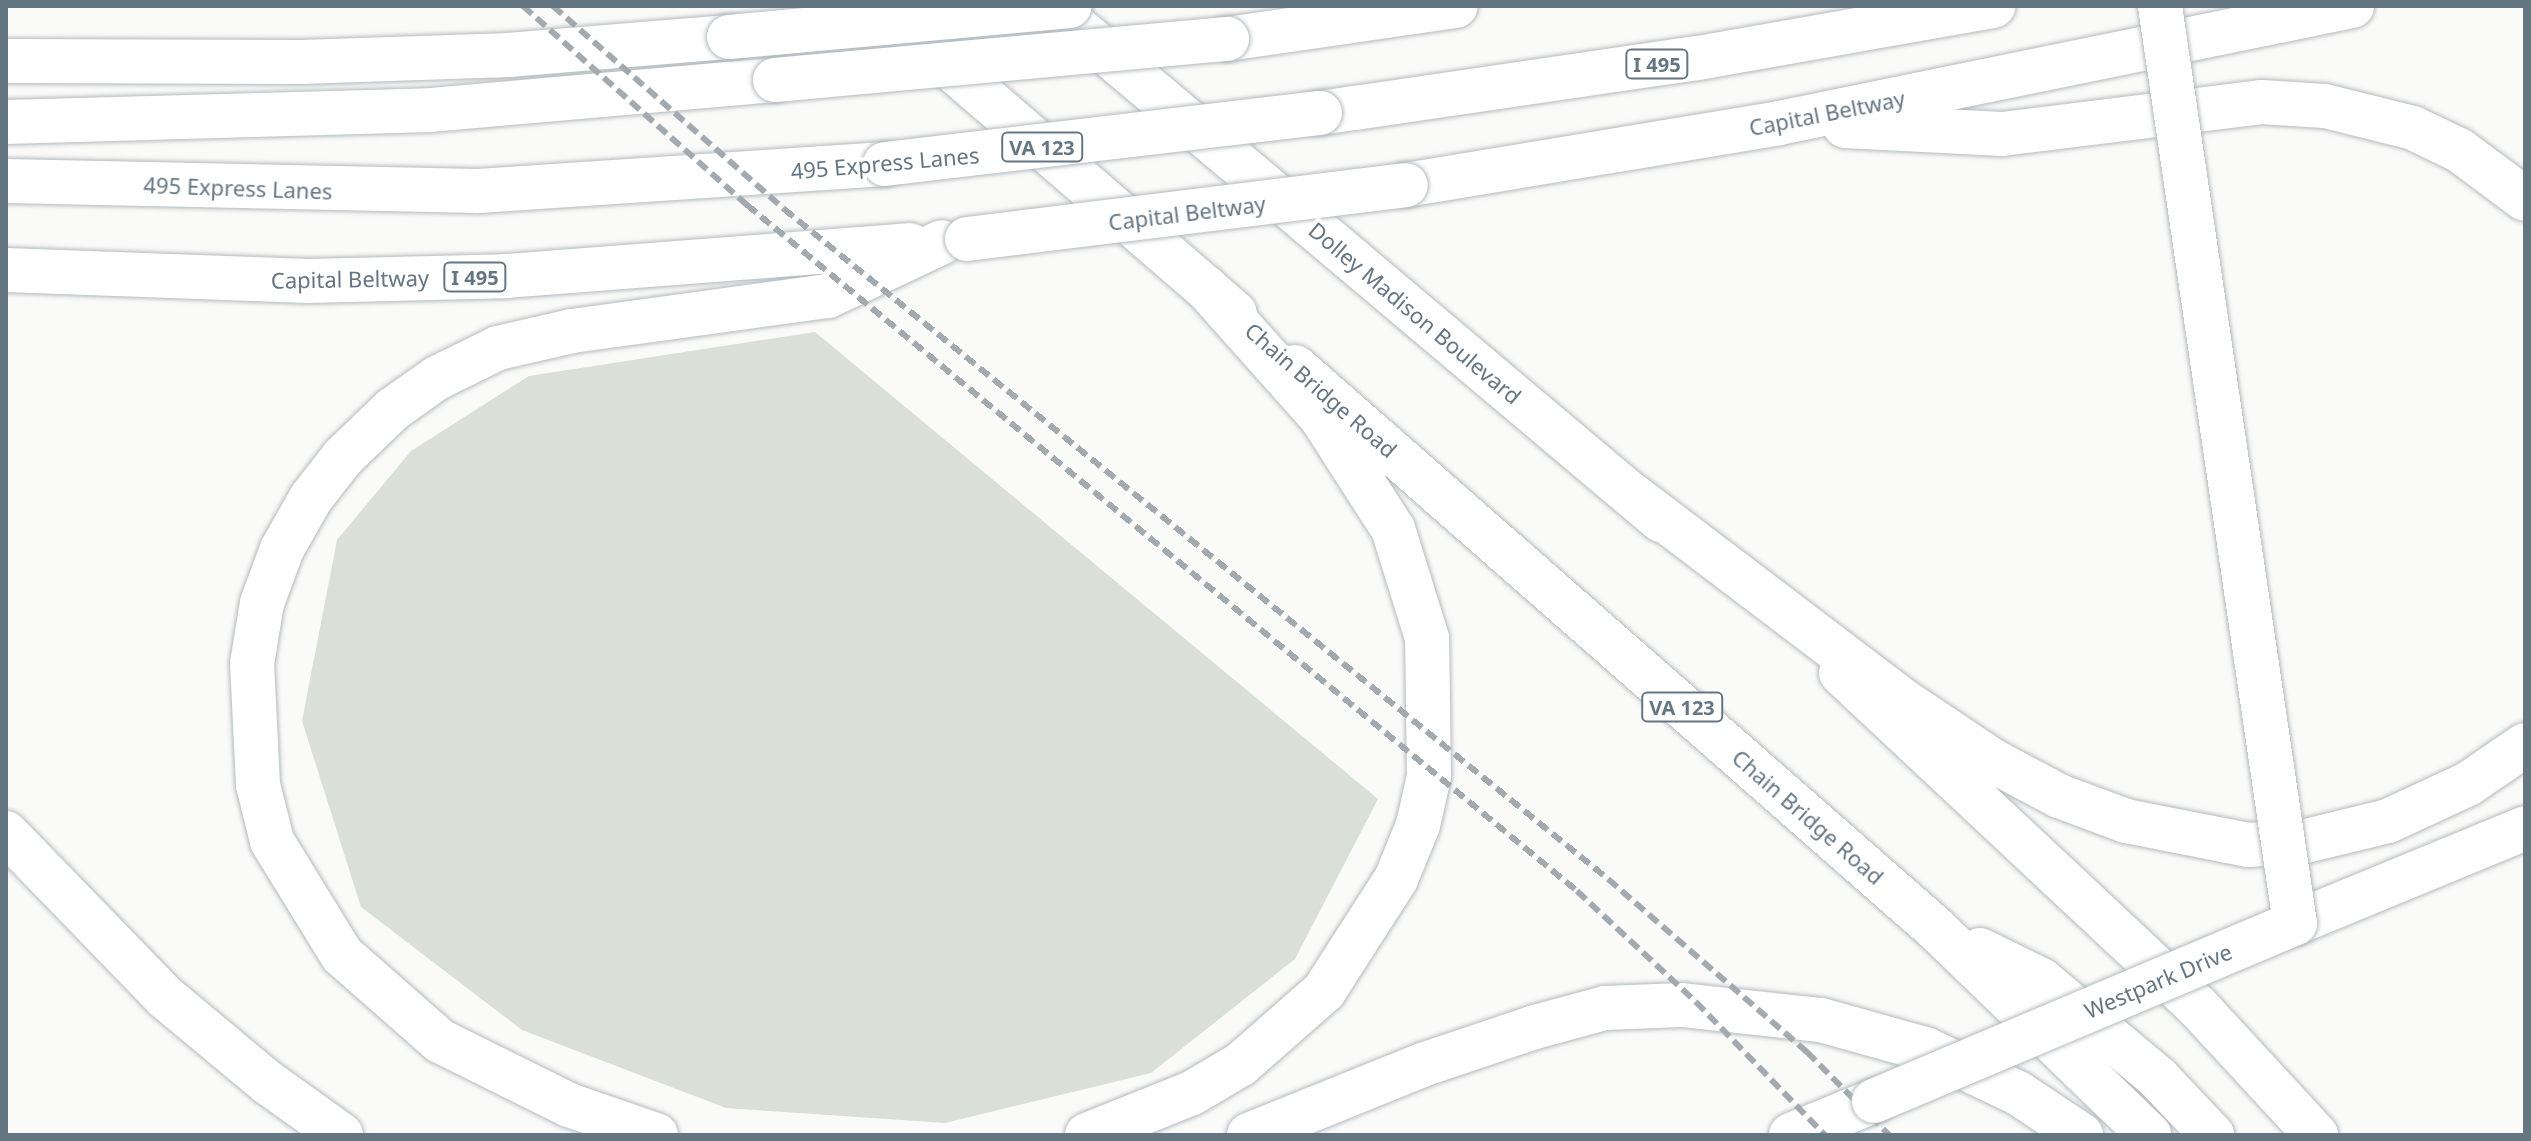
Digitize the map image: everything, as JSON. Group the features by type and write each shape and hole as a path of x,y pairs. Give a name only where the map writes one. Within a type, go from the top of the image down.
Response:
{"main road":[{"name":"VA 123","path":"879,6 1205,287"},
{"name":"Dolley Madison Boulevard","path":"1051,6 1632,495"},
{"path":"6,61 301,62 508,55 1070,6"},
{"path":"6,122 431,110 1227,39 1456,6"},
{"name":"495 Express Lanes","path":"6,181 478,191 885,164 1320,113 1698,58 1993,6"},
{"path":"2160,6 2295,923"},
{"name":"Capital Beltway","path":"6,270 308,281 507,276 748,261 954,240 1406,185 1779,123 2352,6"},
{"path":"1779,123 2002,134 2261,102 2325,106 2413,128 2459,150 2525,199"},
{"path":"656,1135 569,1105 440,1041 342,955 272,841 258,785 252,664 262,603 282,549 327,478 393,409 437,378 498,348 572,331 828,296 954,240"},
{"name":"Chain Bridge Road","path":"1205,287 1935,928 2149,1135"},
{"path":"1087,1135 1192,1093 1241,1064 1324,991 1396,879 1418,825 1429,776 1427,638 1393,529 1321,417 1205,287"},
{"path":"1632,495 1902,700 1993,761 2059,796 2126,821 2248,845 2306,841 2388,821 2468,784 2525,745"},
{"path":"1632,495 1818,651 2197,1006 2316,1135"},
{"name":"Westpark Drive","path":"1791,1135 2525,828"},
{"path":"6,833 165,997 267,1082 341,1135"},
{"path":"1935,928 2041,980 2158,1078 2212,1135"},
{"path":"1249,1135 1425,1064 1535,1027 1605,1008 1682,1005 1821,1020 1925,1049 2018,1093 2081,1135"}],"shaded area":[{"path":"815,332 1378,799 1295,959 1151,1073 945,1123 726,1108 522,1030 361,907 302,721 337,540 411,451 529,376"}],"railway":[{"path":"523,6 747,205 1577,891 1696,1002 1825,1135"},
{"path":"553,6 784,209 1608,879 1807,1052 1889,1135"}]}
